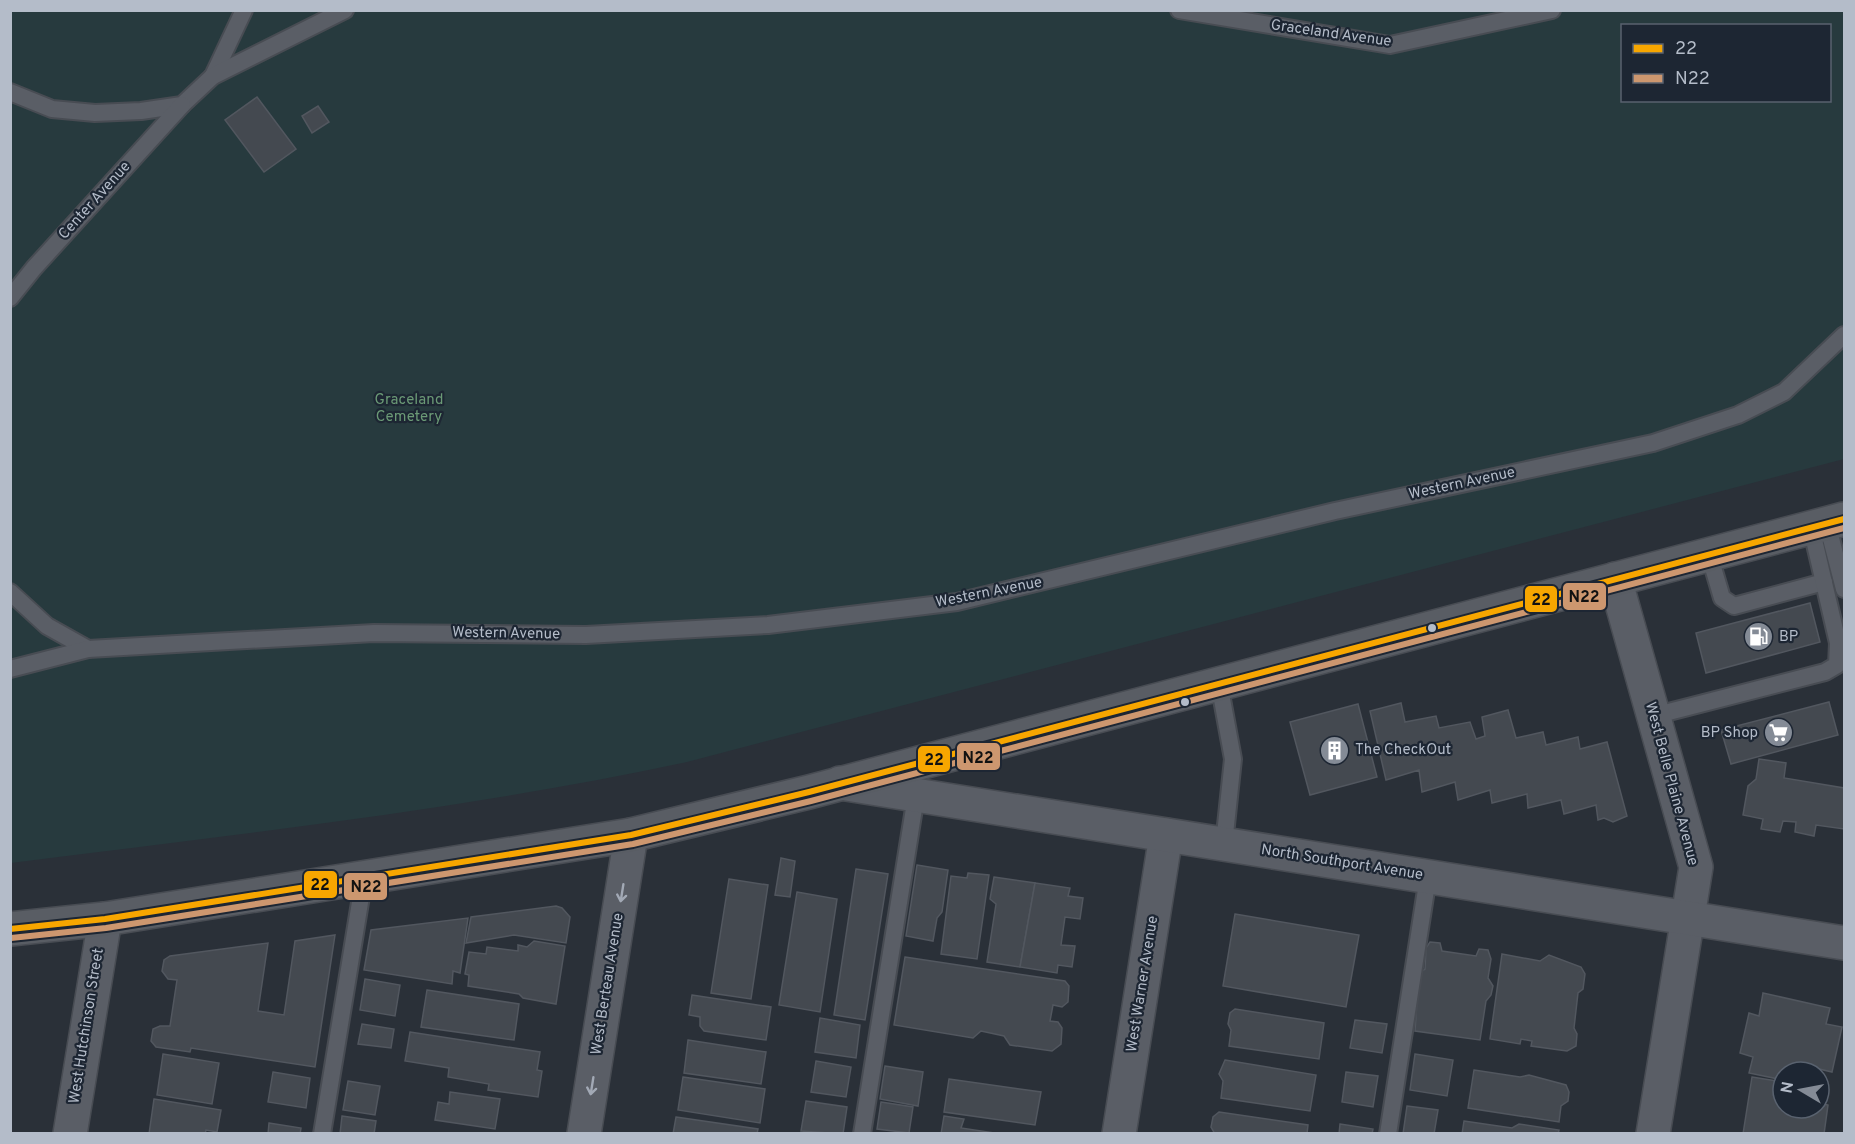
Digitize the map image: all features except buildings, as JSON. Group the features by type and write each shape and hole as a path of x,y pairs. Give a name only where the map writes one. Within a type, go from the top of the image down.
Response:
{"main road":[{"path":"10,929 105,919 631,835 840,783 1828,523"}],"street":[{"name":"West Belle Plaine Avenue","path":"1615,579 1696,867 1653,1134"},
{"name":"North Southport Avenue","path":"840,783 1845,943"},
{"name":"West Berteau Avenue","path":"584,1134 631,835"},
{"name":"West Warner Avenue","path":"1119,1134 1166,835"},
{"name":"West Hutchinson Street","path":"70,1134 105,919"}],"lane":[{"path":"213,76 244,10"},
{"path":"10,92 52,109 95,113 141,111 182,105 213,76 345,10"},
{"name":"Graceland Avenue","path":"1179,10 1390,45 1552,10"},
{"name":"Center Avenue","path":"10,298 34,268 182,105"},
{"name":"Western Avenue","path":"10,669 88,649 374,633 597,635 768,625 957,602 1335,510 1653,444 1738,415 1784,392 1845,335"},
{"path":"1653,716 1825,672 1837,665 1838,643 1824,582 1828,523"},
{"path":"1828,523 1845,589"},
{"path":"1709,554 1722,598 1734,606 1824,582"},
{"path":"10,592 47,626 88,649"},
{"path":"1219,683 1233,759 1224,844"},
{"path":"862,1134 916,796"},
{"path":"1388,1134 1428,877"},
{"path":"322,1134 364,878"}],"green space":[{"name":"Graceland Cemetery","path":"10,11 1844,11 1844,459 687,762 519,794 265,831 11,863"}],"transit line":[{"name":"22","path":"10,929 105,919 631,835 809,792 1844,519"},
{"name":"N22","path":"11,938 106,928 633,844 811,801 1844,528"}],"place":[{"name":"BP","path":"1758,637"},
{"name":"BP Shop","path":"1779,733"},
{"name":"The CheckOut","path":"1334,750"}]}
